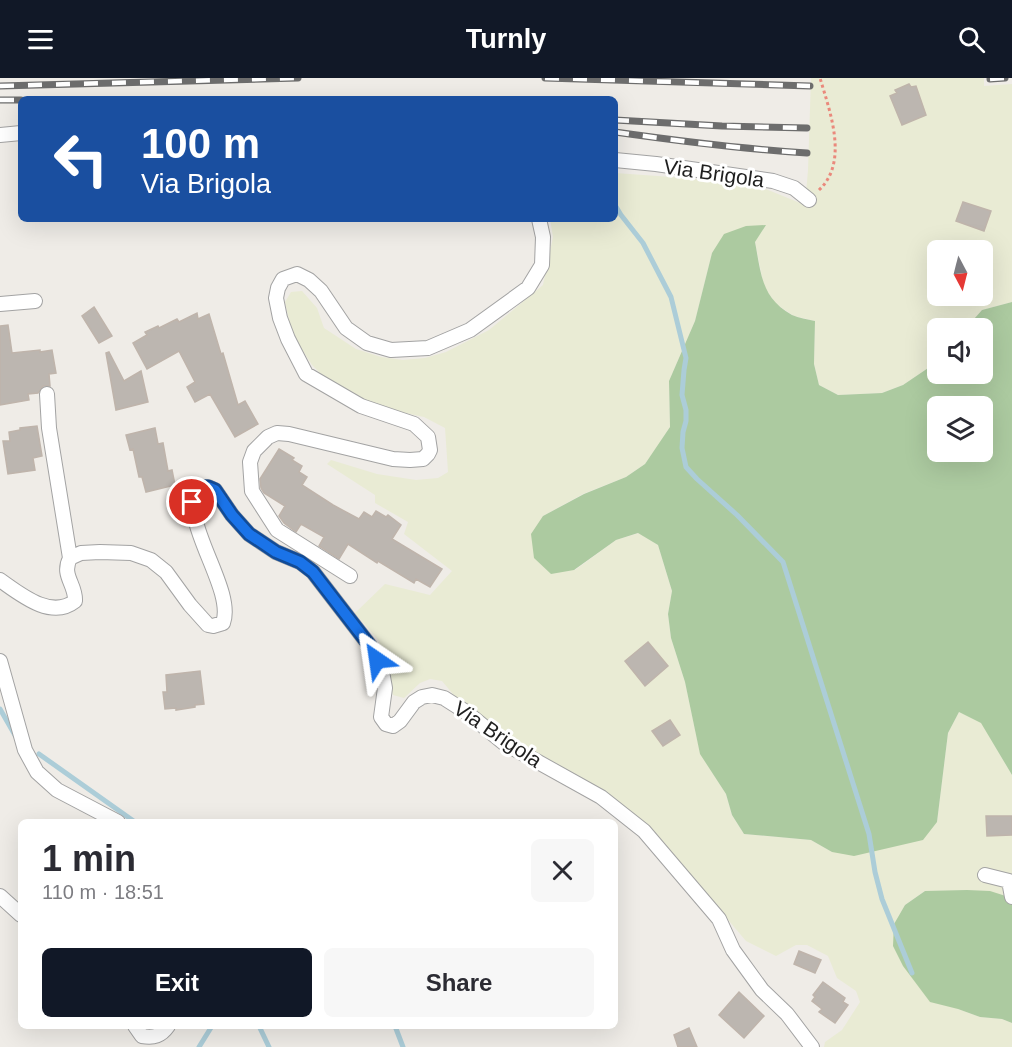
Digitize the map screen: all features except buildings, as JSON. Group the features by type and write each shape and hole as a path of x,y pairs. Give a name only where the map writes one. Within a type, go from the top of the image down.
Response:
{"street":[{"path":"0,135 18,133"},
{"name":"Via Brigola","path":"618,160 773,181 794,188 809,200"},
{"path":"350,576 277,530 252,491 250,462 254,451 268,437 289,434 393,459 410,460 423,459 429,454 430,442 428,437 414,424 361,406 306,374 280,318 276,298 278,288 283,279 297,274 309,280 321,291 346,328 367,343 391,350 428,348 470,330 528,288 542,265 543,237 540,222"},
{"path":"0,304 34,301"},
{"path":"0,580 48,607 59,608 75,601 66,572 70,558 49,428 47,394"},
{"name":"Via Brigola","path":"70,558 81,553 100,552 131,553 151,560 166,572 208,625 223,623 225,617 223,599 196,523 192,502 195,492 200,487 215,490 232,515 249,534 276,552 300,562 313,572 370,646 383,677 385,688 381,717 386,724 393,726 398,724 414,702 422,697 432,695 444,698 466,712 504,743 601,797 644,831 719,919 733,950 762,990 787,1014 812,1047"},
{"path":"0,661 25,750 37,772 57,790 112,819"},
{"path":"985,874 1009,881 1012,897"},
{"path":"0,896 18,912"},
{"path":"137,1029 142,1036 151,1038 166,1029"}],"path":[{"path":"809,200 826,183 834,163 834,125 820,78"}],"green space":[{"path":"811,78 984,78 984,86 1012,84 1012,302 982,310 975,318 927,318 927,369 903,385 882,393 838,395 819,385 814,364 815,321 794,316 776,304 764,287 755,242 712,253 695,321 669,381 670,427 658,446 645,464 626,477 583,494 543,516 575,570 616,540 639,533 658,545 672,591 668,614 671,638 685,682 700,753 726,794 732,815 744,834 811,840 832,852 937,822 948,733 959,712 981,722 1012,775 1012,898 925,891 905,905 894,924 958,1009 980,1017 1002,1019 1012,1023 1012,1047 824,1047 825,1042 842,1030 860,1002 856,991 837,978 828,956 807,945 796,945 776,956 746,941 663,843 610,797 515,745 457,699 442,681 430,679 420,683 404,698 393,695 379,641 355,613 385,584 430,595 452,571 404,534 408,522 375,503 375,495 327,464 331,460 377,474 416,480 438,478 448,472 445,428 424,417 400,412 354,396 320,373 312,365 292,334 285,302 291,292 302,291 317,308 324,328 356,349 381,357 403,360 425,358 446,352 489,330 543,285 553,237 550,222 618,222 618,173 761,187 805,205"},
{"path":"766,225 755,242 764,284 774,301 782,308 792,315 815,321 814,364 819,385 838,395 882,393 903,385 927,369 927,384 993,384 993,318 975,318 982,310 1012,302 1012,775 981,723 959,712 948,733 937,822 923,840 854,856 832,852 811,840 744,834 732,815 726,794 700,754 685,682 671,638 668,614 672,591 658,545 638,533 616,540 574,570 551,574 534,558 531,534 543,516 584,494 626,477 645,464 670,427 669,381 695,321 712,253 724,234 746,226"},
{"path":"925,891 990,891 1012,898 1012,1023 1002,1019 980,1017 930,1002 903,966 893,946 894,924 905,905"}],"waterway":[{"path":"618,210 643,243 671,297 686,358 682,395 686,410 682,448 686,467 783,562 869,834 882,899 912,973"},
{"path":"0,709 16,737"},
{"path":"39,754 131,819"},
{"path":"199,1047 210,1029"},
{"path":"260,1029 269,1047"},
{"path":"396,1029 403,1047"}],"railway":[{"path":"0,86 298,78"},
{"path":"545,78 810,86"},
{"path":"990,79 1005,78"},
{"path":"0,100 18,100"},
{"path":"618,120 807,128"},
{"path":"618,132 807,153"}],"route":[{"path":"192,502 195,492 200,487 215,490 232,515 249,534 276,552 300,562 313,572 370,646 377,660"}]}
